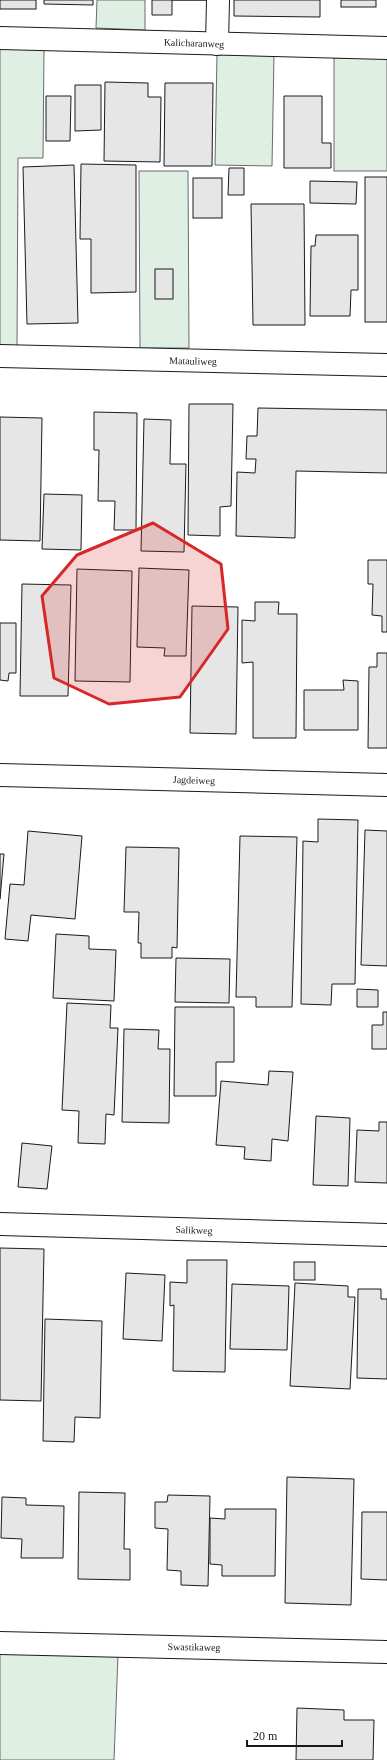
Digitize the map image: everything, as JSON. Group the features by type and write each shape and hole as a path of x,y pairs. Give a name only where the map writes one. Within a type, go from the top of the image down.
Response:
{"street":[{"path":"217,44 218,0"},
{"name":"Kalicharanweg","path":"0,38 387,48"},
{"name":"Matauliweg","path":"0,356 387,365"},
{"name":"Jagdeiweg","path":"0,775 387,785"},
{"name":"Salikweg","path":"0,1224 387,1236"},
{"name":"Swastikaweg","path":"0,1643 387,1652"}],"highlighted area":[{"path":"153,523 221,564 228,629 180,697 109,704 54,678 42,596 77,555"}],"green space":[{"path":"97,0 145,0 145,30 96,28"},
{"path":"0,48 44,48 43,158 18,158 17,347 0,347"},
{"path":"217,53 274,54 272,166 215,165"},
{"path":"334,58 387,58 387,171 334,171"},
{"path":"139,171 188,171 189,348 140,348"},
{"path":"0,1652 118,1655 114,1760 0,1760"}],"building":[{"path":"0,0 36,0 36,9 0,9"},
{"path":"44,0 93,0 93,5 44,4"},
{"path":"152,0 172,0 172,15 152,15"},
{"path":"234,0 320,0 320,17 234,16"},
{"path":"341,0 376,0 376,7 341,7"},
{"path":"105,82 148,83 148,97 161,97 160,162 104,161"},
{"path":"165,83 213,83 212,166 164,166"},
{"path":"75,85 101,85 101,130 75,131"},
{"path":"46,96 71,96 70,141 46,141"},
{"path":"284,96 322,96 322,143 331,143 331,168 284,168"},
{"path":"81,164 136,165 136,292 91,293 91,239 80,239"},
{"path":"74,165 78,323 27,324 23,167"},
{"path":"229,168 244,168 244,195 228,195"},
{"path":"365,177 387,177 387,322 365,322"},
{"path":"193,178 222,178 222,218 193,218"},
{"path":"310,181 357,182 356,204 310,203"},
{"path":"251,204 304,204 305,325 253,325"},
{"path":"316,235 358,235 358,290 351,290 350,316 310,316 311,246 315,246"},
{"path":"155,269 173,269 173,299 155,299"},
{"path":"189,404 233,404 231,506 220,507 220,536 188,535"},
{"path":"258,408 387,410 387,473 296,471 295,538 236,536 237,472 255,473 256,459 246,459 247,436 257,436"},
{"path":"94,412 137,413 136,530 114,530 115,501 98,501 99,450 94,450"},
{"path":"0,417 42,418 40,541 0,540"},
{"path":"144,419 171,420 170,464 186,464 184,552 141,551"},
{"path":"44,494 82,495 81,550 42,549"},
{"path":"368,560 387,560 387,632 382,632 382,616 372,615 373,584 368,584"},
{"path":"139,568 189,570 186,656 164,656 165,648 137,647"},
{"path":"77,569 132,571 130,682 75,681"},
{"path":"22,584 71,585 68,696 20,696"},
{"path":"255,602 279,602 278,614 297,614 296,738 253,738 253,662 242,663 242,620 255,621"},
{"path":"192,606 238,607 236,734 190,733"},
{"path":"0,623 16,623 16,673 9,673 8,681 0,680"},
{"path":"377,653 387,653 387,748 368,748 369,667 377,667"},
{"path":"343,680 358,681 358,730 304,730 304,690 344,690"},
{"path":"318,819 358,820 355,984 332,984 331,1005 301,1004 303,841 318,842"},
{"path":"365,830 387,831 387,966 361,965"},
{"path":"28,831 82,836 75,919 31,915 28,941 5,939 10,884 24,885"},
{"path":"240,836 297,837 292,1007 256,1007 256,997 236,997"},
{"path":"126,847 179,848 177,948 172,947 172,958 141,958 141,943 138,943 139,912 124,912"},
{"path":"0,854 4,854 0,899"},
{"path":"56,934 89,936 89,949 116,950 114,1001 53,998"},
{"path":"176,958 230,959 229,1003 175,1002"},
{"path":"357,989 378,990 378,1007 357,1007"},
{"path":"67,1003 111,1005 110,1028 118,1028 114,1115 106,1114 105,1144 78,1143 79,1111 62,1110"},
{"path":"175,1007 234,1007 234,1062 216,1062 216,1096 174,1096"},
{"path":"383,1012 387,1012 387,1049 372,1049 372,1025 383,1025"},
{"path":"124,1029 159,1030 158,1049 170,1049 169,1123 122,1122"},
{"path":"269,1071 293,1072 288,1141 272,1139 271,1161 244,1159 245,1147 216,1145 221,1081 268,1085"},
{"path":"316,1116 350,1118 348,1186 313,1185"},
{"path":"379,1122 387,1122 387,1183 355,1182 357,1130 379,1131"},
{"path":"22,1143 52,1146 47,1189 18,1187"},
{"path":"0,1248 44,1249 41,1401 0,1400"},
{"path":"187,1260 227,1260 225,1372 173,1371 174,1305 170,1306 170,1282 187,1283"},
{"path":"294,1262 315,1262 315,1280 294,1280"},
{"path":"126,1273 165,1275 162,1341 123,1339"},
{"path":"295,1283 348,1286 348,1297 355,1297 350,1389 290,1386"},
{"path":"232,1284 289,1286 287,1350 230,1349"},
{"path":"358,1289 381,1289 381,1299 387,1299 387,1379 357,1378"},
{"path":"45,1319 102,1321 100,1418 75,1417 74,1442 43,1441"},
{"path":"287,1477 354,1479 351,1605 285,1603"},
{"path":"79,1492 125,1493 124,1549 130,1549 130,1580 78,1579"},
{"path":"168,1495 210,1496 208,1586 181,1585 181,1571 167,1570 168,1529 155,1528 155,1502 167,1502"},
{"path":"2,1497 26,1498 26,1505 64,1506 63,1558 21,1558 22,1539 1,1538"},
{"path":"225,1509 276,1509 275,1576 222,1576 222,1565 210,1564 210,1518 225,1519"},
{"path":"362,1512 387,1512 387,1580 361,1579"},
{"path":"297,1708 344,1710 344,1720 374,1720 373,1760 296,1760"}]}
